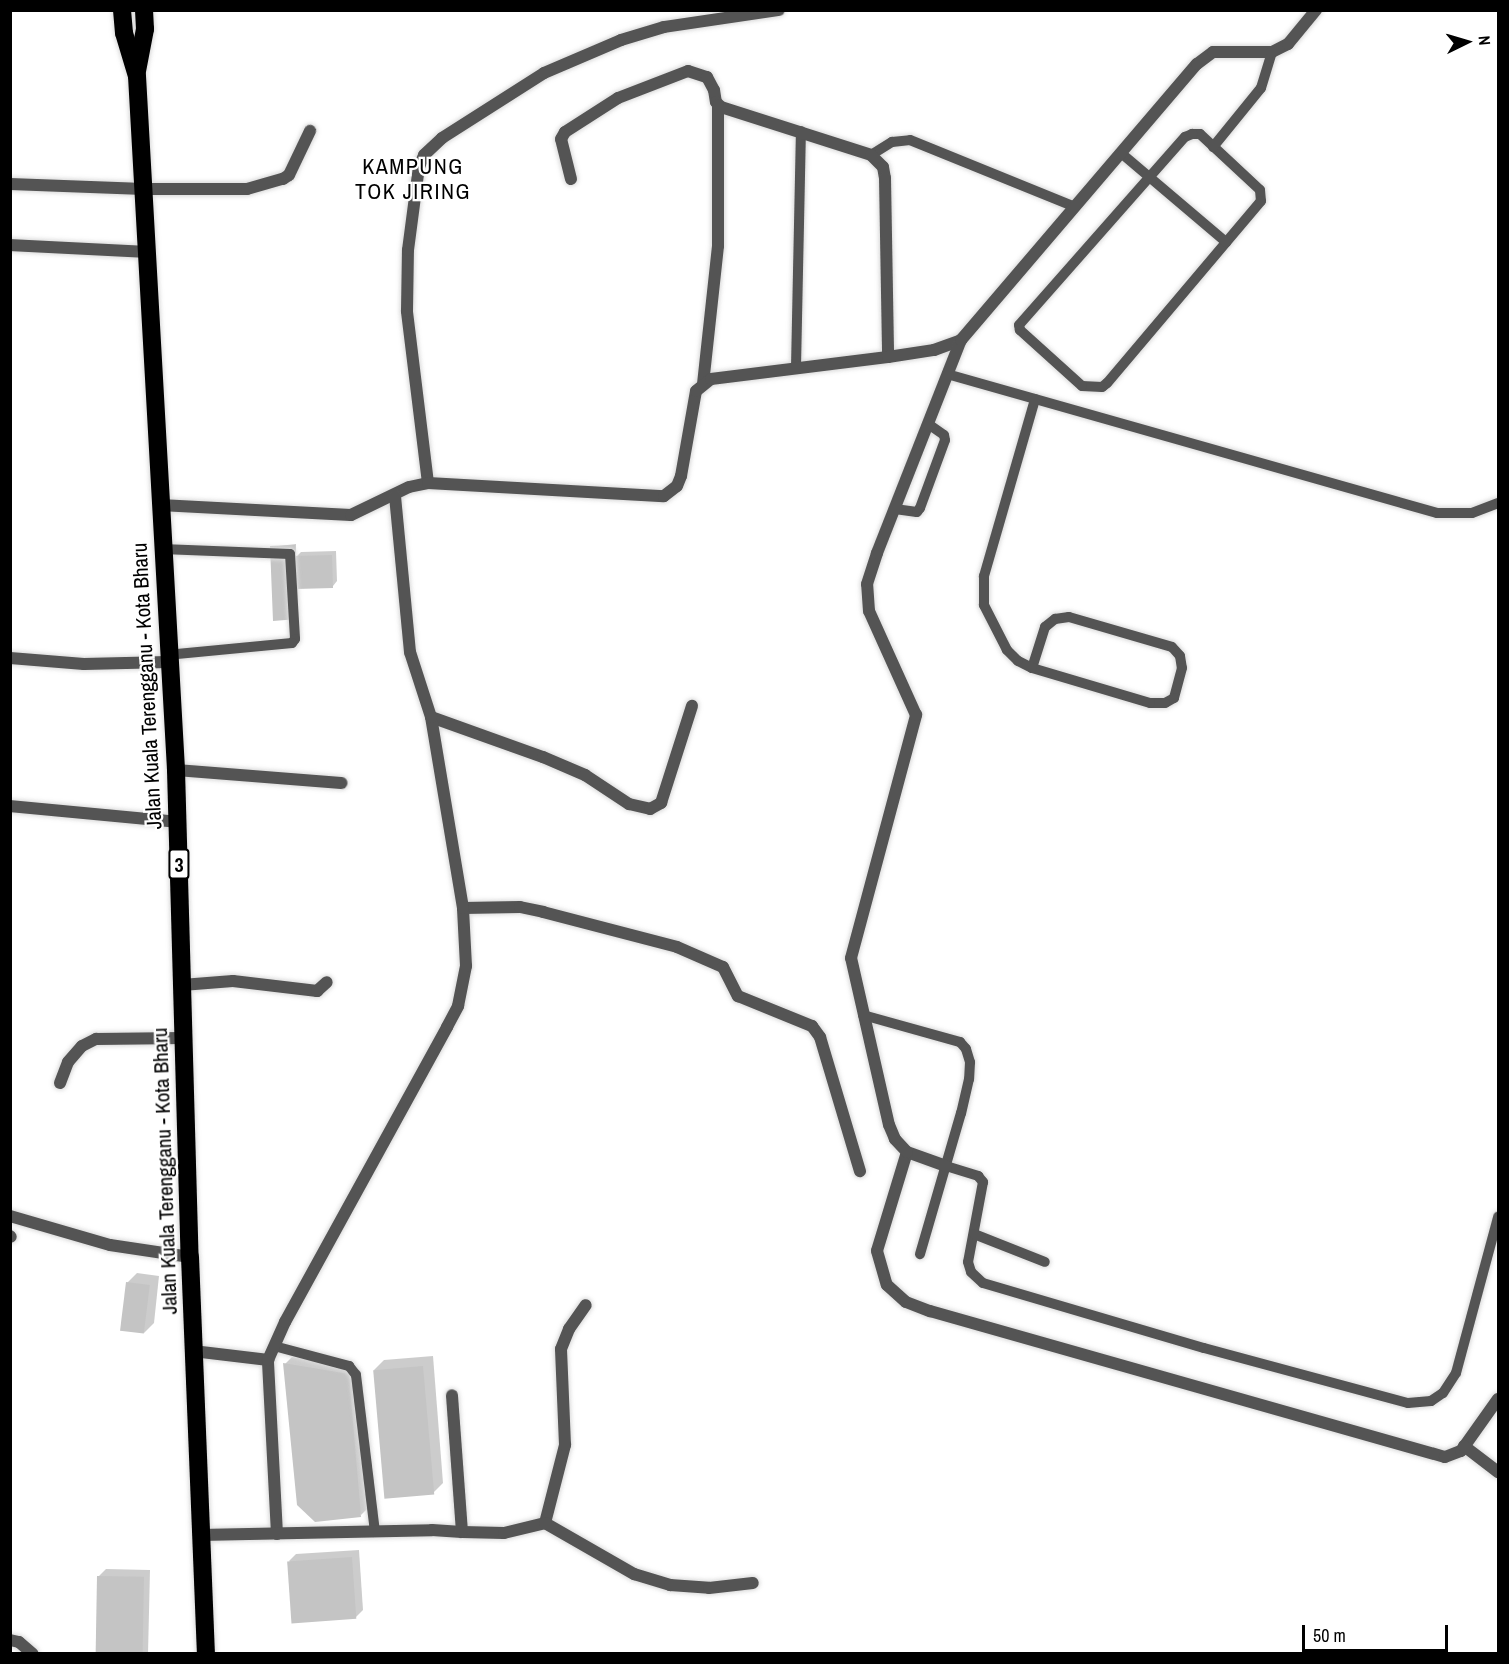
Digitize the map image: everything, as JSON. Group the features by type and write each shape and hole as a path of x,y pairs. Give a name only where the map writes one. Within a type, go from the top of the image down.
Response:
{"highway":[{"name":"3","path":"122,10 124,33 137,76"},
{"name":"3","path":"137,76 145,29 144,10"},
{"name":"Jalan Kuala Terengganu - Kota Bharu","path":"137,76 167,659 176,770 193,1351 206,1653"}],"street":[{"path":"428,483 407,311 408,250 418,174 424,155 442,138 544,73 621,40 675,25 779,10"},
{"path":"946,1166 907,1152 895,1139 889,1125 851,958 916,715 869,611 867,585 961,340 1197,64 1213,52 1272,52 1288,44 1316,10"},
{"path":"160,505 351,515 395,496 409,487 428,483 664,496 677,486 681,476 693,401 703,384 718,246 718,105 711,83 694,71 681,72 618,98 562,135 571,179"},
{"path":"718,105 871,155 883,167 888,357"},
{"path":"10,184 144,189 248,189 283,179 294,167 310,132"},
{"path":"10,245 147,252"},
{"path":"703,384 721,376 934,350 961,340"},
{"path":"277,1534 267,1360 458,1006 466,966 463,908 431,717 410,652 395,496"},
{"path":"10,658 84,664 167,659"},
{"path":"431,717 543,757 585,775 628,804 650,809 661,803 692,706"},
{"path":"176,770 341,783"},
{"path":"10,807 178,822"},
{"path":"463,908 531,910 677,947 723,967 738,996 812,1026 820,1037 860,1171"},
{"path":"182,985 233,981 317,991 327,982"},
{"path":"60,1083 68,1062 82,1046 96,1039 184,1038"},
{"path":"907,1152 877,1251 887,1285 906,1302 930,1311 1445,1457 1454,1455 1464,1446 1498,1399"},
{"path":"10,1216 110,1245 190,1257"},
{"path":"545,1523 566,1445 561,1349 569,1329 586,1305"},
{"path":"193,1351 267,1360"},
{"path":"452,1395 462,1532"},
{"path":"1464,1446 1498,1472"},
{"path":"200,1535 375,1532 504,1533 545,1523 634,1574 670,1585 709,1587 753,1583"},
{"path":"10,1640 19,1642 33,1653"}],"lane":[{"path":"1213,147 1261,88 1272,52"},
{"path":"796,368 801,131"},
{"path":"1200,134 1260,190 1261,201 1107,382 1102,387 1082,386 1020,330 1019,325 1150,177 1185,137 1200,134"},
{"path":"871,155 892,142 910,140 1075,207"},
{"path":"1121,153 1226,242"},
{"path":"947,374 1437,513 1449,515 1472,513 1498,503"},
{"path":"1032,668 1045,627 1055,619 1069,617 1172,647 1180,656 1182,668 1174,698 1165,703 1150,703 1032,668 1018,662 1007,650 984,605 982,591 984,576 1035,399"},
{"path":"895,509 917,512 920,508 945,440 944,435 928,424"},
{"path":"162,549 290,554 295,639 292,643 167,659"},
{"path":"863,1015 960,1042 966,1049 970,1062 969,1079 920,1254"},
{"path":"946,1166 978,1176 983,1182 969,1268 976,1279 983,1283 1204,1348 1408,1403 1423,1404 1443,1393 1456,1372 1498,1216"},
{"path":"974,1234 1045,1262"},
{"path":"274,1346 349,1366 356,1375 375,1532"}],"building":[{"path":"295,545 295,556 332,555 333,588 296,589 298,619 273,621 270,546"},
{"path":"126,1282 150,1285 144,1334 120,1331"},
{"path":"283,1363 349,1374 361,1517 315,1522 297,1505"},
{"path":"423,1366 434,1495 384,1499 373,1370"},
{"path":"352,1557 356,1619 291,1623 287,1562"},
{"path":"97,1576 144,1577 143,1654 96,1654"}],"district":[{"name":"KAMPUNG TOK JIRING","path":"413,178"}]}
